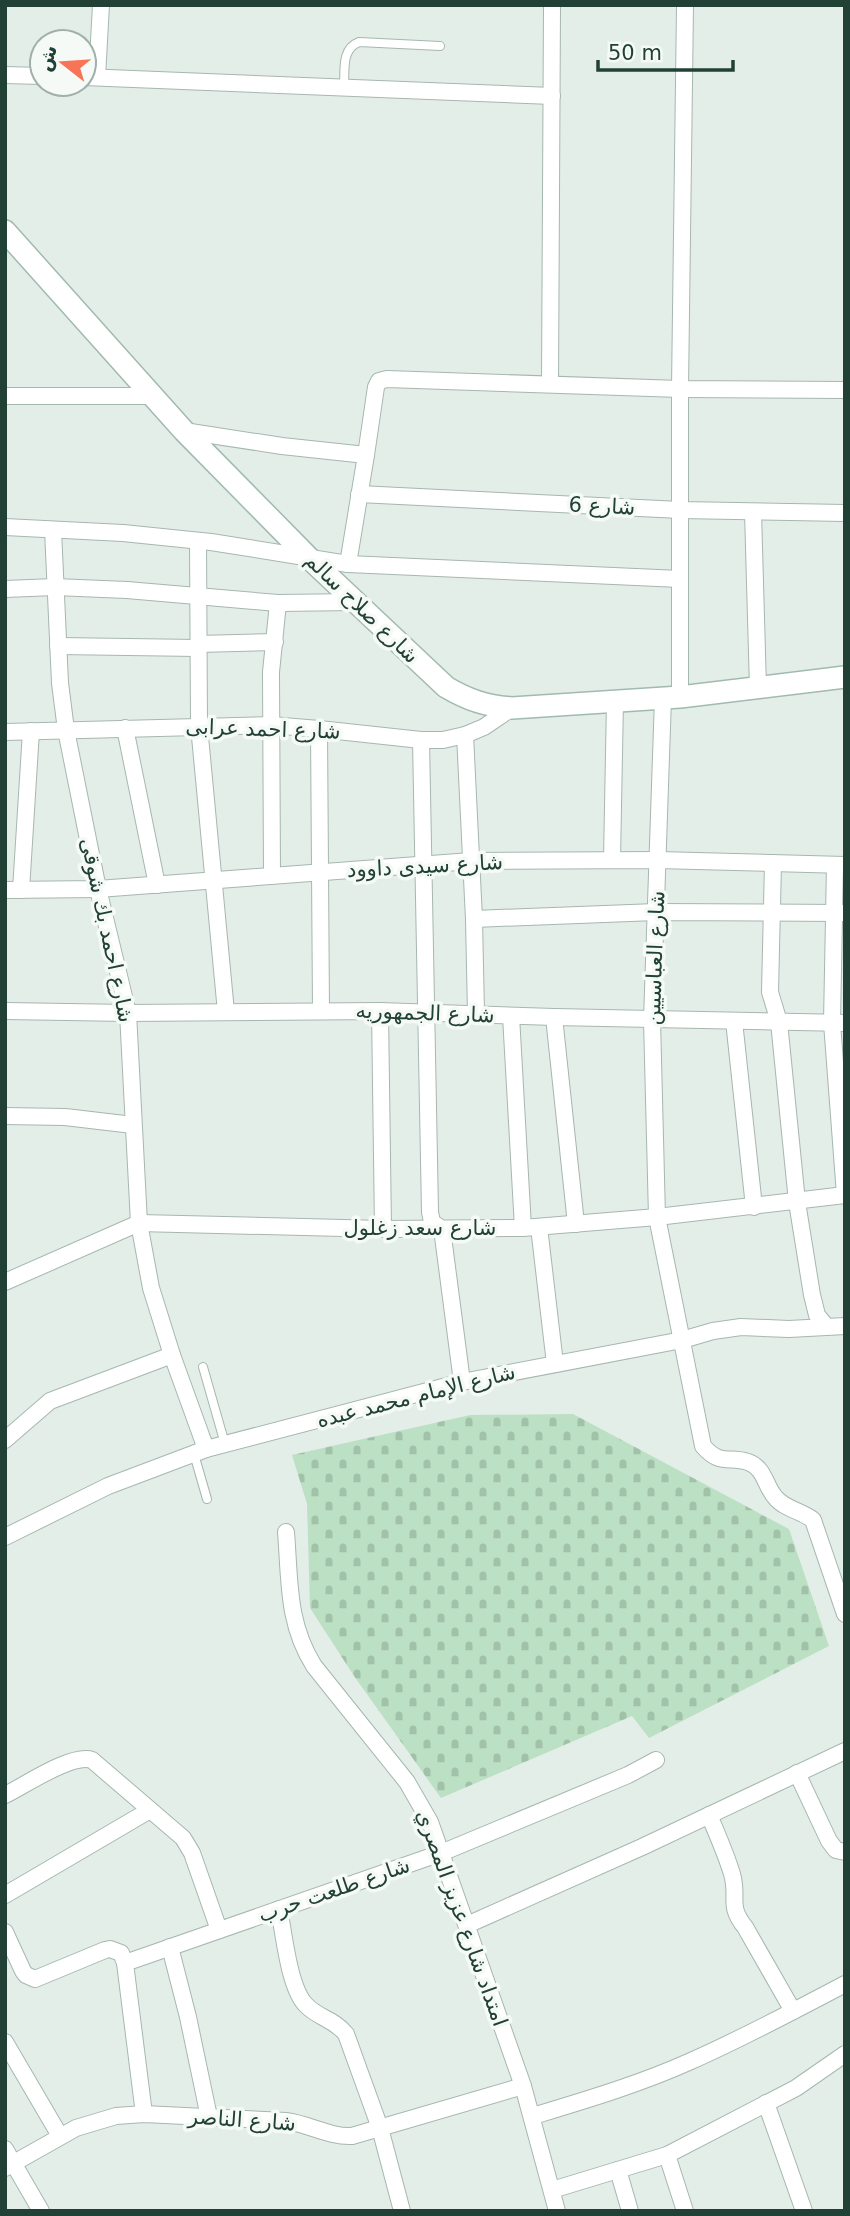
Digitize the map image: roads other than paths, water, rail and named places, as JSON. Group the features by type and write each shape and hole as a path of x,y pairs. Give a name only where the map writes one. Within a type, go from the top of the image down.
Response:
{"street":[{"path":"97,28 101,5"},
{"path":"550,384 552,5"},
{"name":"شارع العباسيين","path":"685,5 680,579 658,860 652,1020 657,1217 703,1446 717,1458 754,1465 760,1470 775,1498 813,1520 845,1614"},
{"path":"5,75 28,76"},
{"path":"98,77 552,96"},
{"name":"شارع صلاح سالم","path":"5,231 184,431 310,559 446,687 466,699 488,706 512,708 672,697 845,677"},
{"path":"348,564 373,396 379,381 397,379 680,389 845,390"},
{"path":"5,396 152,396"},
{"path":"184,431 366,455"},
{"name":"شارع 6","path":"359,494 680,510 845,513"},
{"path":"753,512 758,688"},
{"path":"5,527 198,541 348,564 680,579"},
{"name":"شارع احمد بك شوقى","path":"53,530 60,683 66,730 98,889 128,1013 139,1223 151,1288 200,1451"},
{"path":"198,541 198,726 226,1012"},
{"path":"5,589 55,587 278,603 355,601"},
{"path":"272,876 271,672 278,603"},
{"path":"58,646 198,646 275,642"},
{"path":"612,860 615,701"},
{"name":"شارع احمد عرابى","path":"5,732 271,725 443,740 484,727 512,708"},
{"path":"125,728 158,885"},
{"path":"319,729 321,1010"},
{"path":"13,890 31,731"},
{"path":"465,735 476,1014"},
{"path":"421,740 430,1212 432,1222 442,1229 462,1382"},
{"name":"شارع سيدى داوود","path":"13,890 98,889 471,861 658,860 840,865"},
{"path":"773,863 770,992 779,1022 797,1202 814,1305 817,1315 826,1326"},
{"path":"840,865 838,1023 845,1195"},
{"path":"474,919 656,912 839,913"},
{"name":"شارع الجمهوريه","path":"5,1011 128,1013 321,1010 838,1023"},
{"path":"380,1011 383,1230"},
{"path":"511,1016 531,1227 555,1364"},
{"path":"554,1017 576,1224"},
{"path":"734,1021 754,1207"},
{"path":"5,1116 65,1117 132,1125"},
{"name":"شارع سعد زغلول","path":"5,1282 139,1223 383,1230 531,1227 657,1217 845,1195"},
{"name":"شارع الإمام محمد عبده","path":"5,1537 108,1486 200,1451 462,1382 713,1331 741,1327 789,1329 845,1326"},
{"path":"5,1440 50,1401 172,1355"},
{"name":"امتداد شارع عزيز المصري","path":"286,1532 295,1629 314,1666 407,1782 430,1822 533,2116 557,2211"},
{"path":"467,1925 845,1751"},
{"path":"5,1795 66,1764 87,1758 183,1838 192,1853 219,1930"},
{"name":"شارع طلعت حرب","path":"125,1963 441,1853 628,1775 656,1760"},
{"path":"797,1773 829,1841 836,1850 845,1852"},
{"path":"5,1895 150,1810"},
{"path":"709,1815 731,1870 736,1916 793,2011"},
{"path":"279,1909 295,1991 305,2005 338,2025 346,2034 380,2128 402,2211"},
{"path":"5,1932 23,1971 30,1978 39,1978 110,1948 121,1953 125,1963 144,2114"},
{"path":"170,1947 209,2117"},
{"path":"533,2116 599,2096 688,2063 845,1984"},
{"path":"5,2042 60,2136"},
{"path":"552,2190 667,2155 796,2088 845,2053"},
{"name":"شارع الناصر","path":"8,2160 103,2119 144,2114 296,2122 340,2136 352,2136 523,2086"},
{"path":"766,2103 804,2211"},
{"path":"667,2155 685,2211"},
{"path":"8,2160 41,2211"},
{"path":"618,2170 630,2211"}],"lane":[{"path":"344,87 345,58 352,44 359,41 439,46"},
{"path":"203,1367 225,1444"},
{"path":"200,1451 206,1499"}]}
